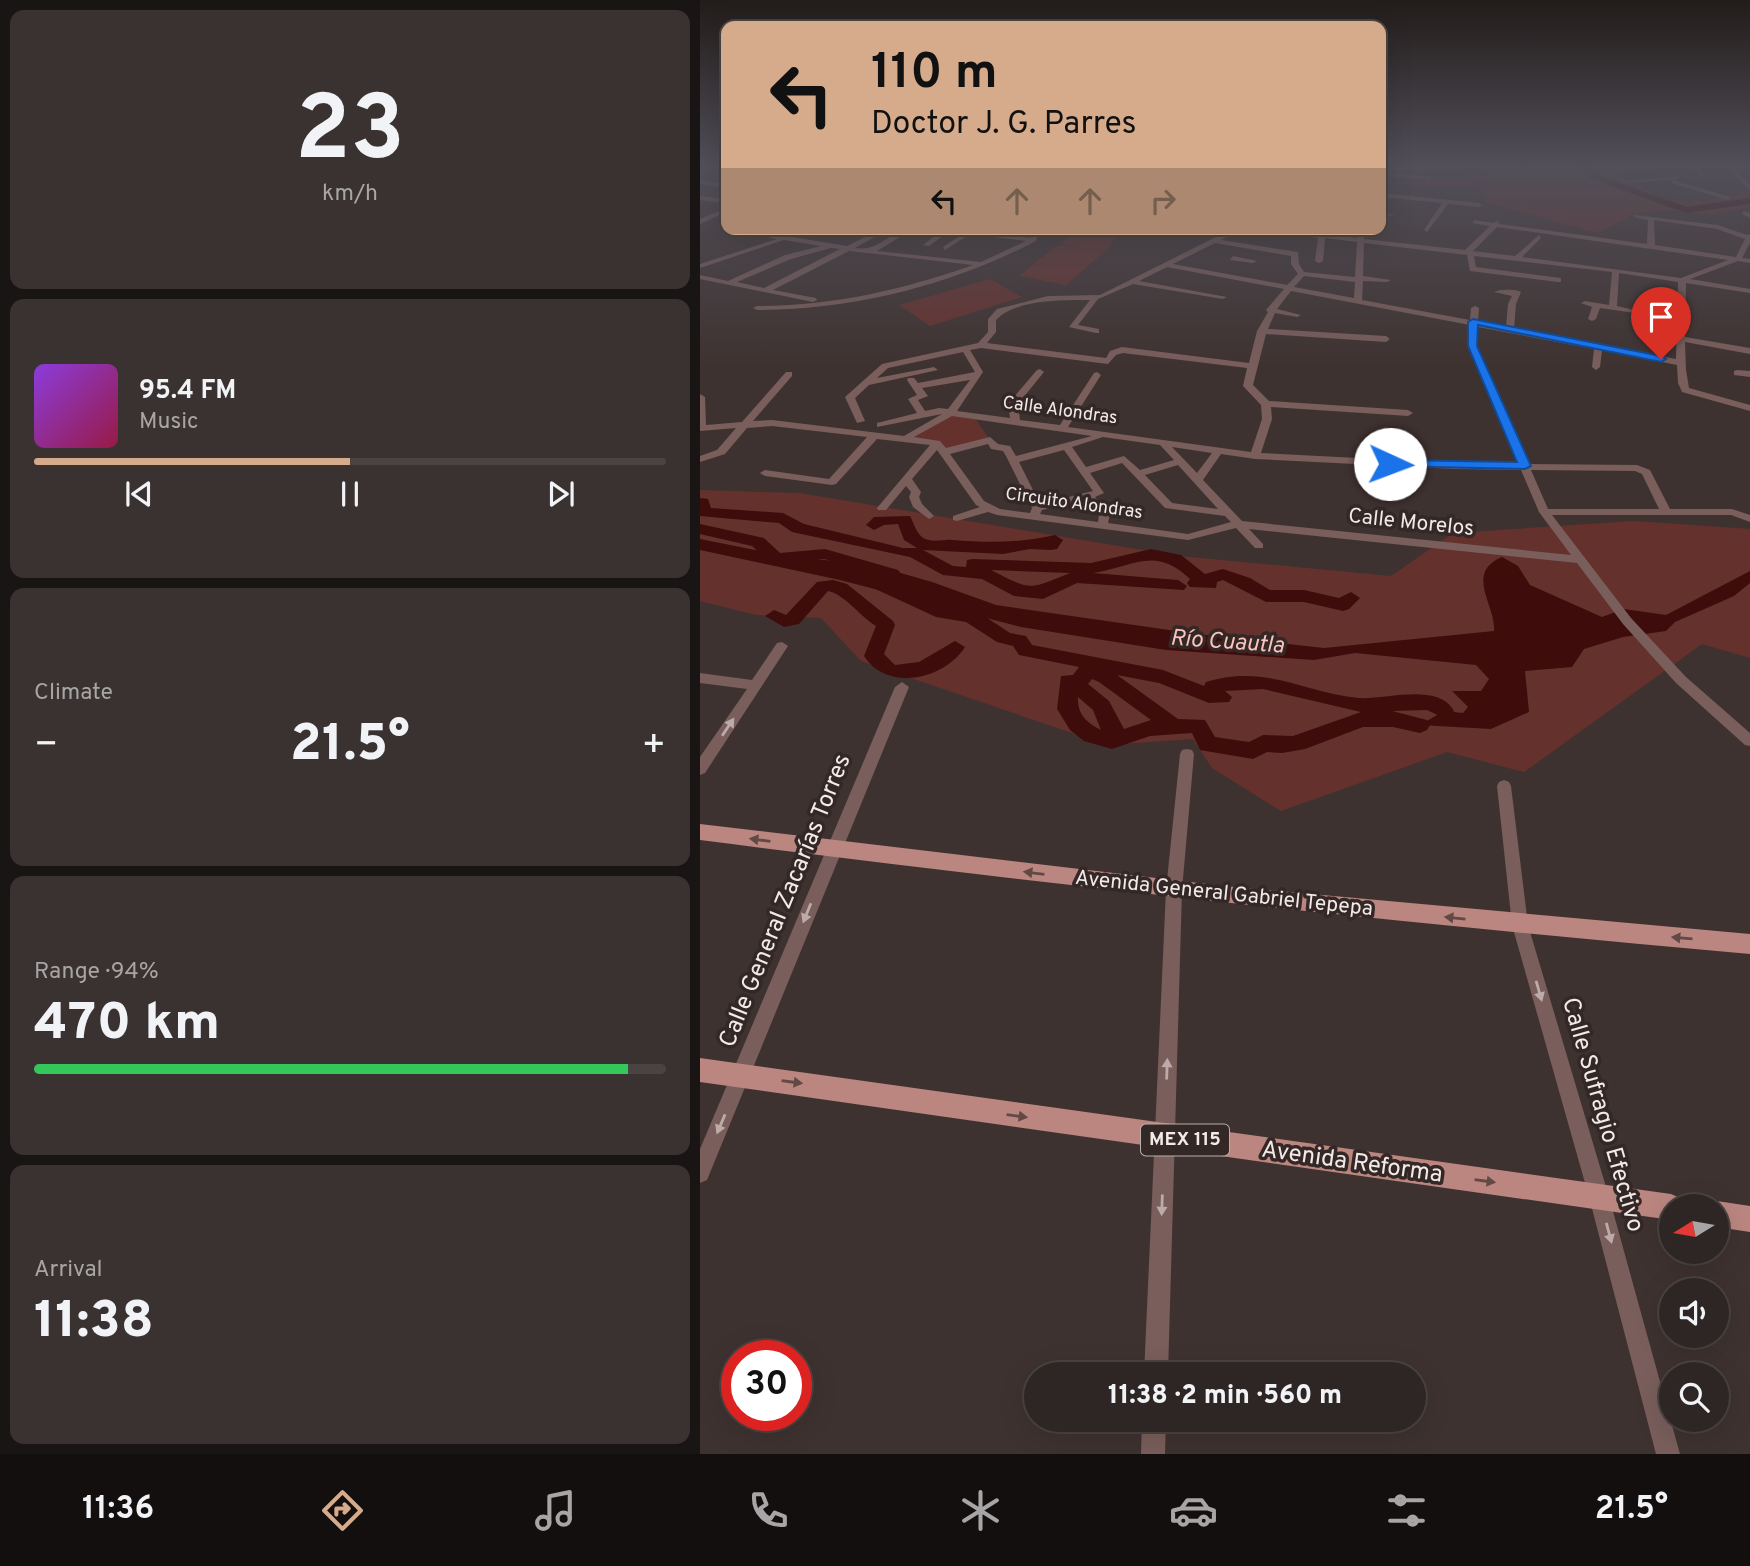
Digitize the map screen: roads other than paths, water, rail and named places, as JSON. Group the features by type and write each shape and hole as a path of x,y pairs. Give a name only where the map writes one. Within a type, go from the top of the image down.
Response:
{"main road":[{"name":"Avenida General Gabriel Tepepa","path":"700,832 1174,890 1520,925 1750,944"},
{"name":"Avenida Reforma","path":"700,1070 1659,1205"},
{"path":"1729,1216 1750,1219"}],"street":[{"path":"1469,252 1486,234"},
{"path":"1558,234 1614,239 1651,251 1750,270"},
{"path":"1651,234 1651,251"},
{"path":"764,235 869,252 986,263"},
{"path":"766,290 874,235"},
{"path":"869,252 899,235"},
{"path":"927,245 938,235"},
{"path":"945,248 965,235"},
{"path":"986,235 1034,240"},
{"path":"757,308 828,304 878,295 986,263 1034,240 1035,235"},
{"path":"982,345 992,332 992,319 1000,311 1048,298 1095,298 1226,235"},
{"path":"1282,242 1283,235"},
{"path":"1319,261 1322,235 1616,270 1750,291"},
{"path":"1358,301 1360,235"},
{"path":"1517,258 1539,237"},
{"path":"1682,280 1738,259 1750,237"},
{"path":"700,266 786,239"},
{"path":"1215,241 1294,254 1295,264 1302,274 1387,280"},
{"path":"729,283 788,257 835,245"},
{"path":"1245,246 1233,258 1253,261"},
{"path":"1651,251 1750,261"},
{"path":"1469,252 1473,269 1558,280"},
{"path":"1168,265 1682,363"},
{"path":"1613,307 1616,270"},
{"path":"1195,292 1213,272"},
{"path":"1255,456 1267,419 1266,404 1248,386 1261,331 1270,310 1302,274"},
{"path":"700,277 828,304"},
{"path":"1682,280 1682,384 1685,390 1750,408"},
{"path":"1133,282 1223,297"},
{"path":"1498,292 1517,293 1512,304 1510,329"},
{"path":"1095,298 1073,327 1096,331"},
{"path":"1585,303 1635,311"},
{"path":"1592,319 1597,305"},
{"path":"1475,308 1472,346 1545,512 1627,621 1681,680 1750,741"},
{"path":"1270,310 1297,315"},
{"path":"1261,331 1386,340"},
{"path":"1683,339 1750,351"},
{"path":"943,341 950,351"},
{"path":"860,421 850,397 886,366 982,345 1108,361 1113,353 1122,349 1252,366"},
{"path":"1596,367 1598,347"},
{"path":"905,440 915,430 950,413 979,372 965,348"},
{"path":"907,350 913,358"},
{"path":"865,383 908,376 932,367 942,380"},
{"path":"1015,422 1013,404 1040,372"},
{"path":"1737,373 1750,374"},
{"path":"700,459 721,452 789,374"},
{"path":"1062,429 1097,375"},
{"path":"908,376 923,396 913,398 922,414"},
{"path":"917,386 976,376"},
{"path":"700,397 701,428 749,423 847,431 941,447 990,440 995,447 1006,448 1015,460 1035,512 1099,493 1066,446"},
{"path":"1266,404 1408,413"},
{"name":"Calle Alondras","path":"880,425 922,414 950,413 1255,456 1368,463 1642,469 1667,513"},
{"path":"847,431 860,421 915,430"},
{"path":"765,473 832,482 878,437 894,427"},
{"path":"1015,460 1102,435"},
{"path":"715,439 723,442 721,452"},
{"path":"1164,444 1199,478 1259,546"},
{"path":"881,508 906,479 941,447"},
{"name":"Circuito Alondras","path":"941,447 986,509 1035,512 1102,526 1188,537 1237,524"},
{"path":"1199,478 1218,451"},
{"path":"1083,471 1121,459 1126,460 1169,506 1228,513"},
{"path":"1138,474 1182,461"},
{"path":"906,479 916,492 914,496 917,505 929,516"},
{"path":"1087,496 1105,514 1102,526"},
{"path":"957,518 986,509"},
{"path":"1545,512 1737,512 1750,519"},
{"name":"Calle Morelos","path":"1237,524 1581,560"},
{"path":"1188,537 1197,547"},
{"path":"700,769 782,646"},
{"path":"700,678 756,685"},
{"name":"Calle General Zacarías Torres","path":"700,1173 902,687"},
{"path":"1156,1362 1174,890 1187,754"},
{"name":"Calle Sufragio Efectivo","path":"1504,786 1520,925 1599,1197 1668,1454"},
{"path":"1153,1454 1154,1432"}],"water":[{"path":"700,539 785,556 873,565 996,605 1197,634 1324,648 1494,631 1483,581 1491,564 1502,557 1518,566 1530,585 1602,617 1624,609 1666,615 1750,571 1750,583 1734,596 1675,622 1666,631 1623,637 1584,649 1572,667 1525,671 1529,712 1491,729 1420,725 1444,711 1463,713 1468,707 1452,691 1481,691 1489,679 1476,665 1355,653 1314,660 1166,650 1021,627 840,580 700,550"}],"waterway":[{"path":"702,502 703,512 783,518 798,528 903,553 913,552 949,571 986,574 1014,590 1043,593 1074,577 1178,586"},
{"path":"874,525 880,520 904,519 910,536 926,546 1003,549 1030,544 1051,545 1055,540"},
{"name":"Río Cuautla","path":"700,529 758,542 776,559 825,554 892,574"},
{"path":"973,564 1091,568 1151,554 1180,561 1204,580"},
{"path":"1204,580 1223,574 1244,582 1266,596 1304,596 1343,605 1351,598"},
{"path":"1196,583 1204,580"},
{"path":"1204,580 1210,584"},
{"path":"875,582 916,603 943,613 971,616 1004,638 1019,641 1026,650 1163,677 1209,696 1222,697"},
{"path":"774,616 784,621 792,620 823,586 833,586 841,588 866,612 886,625 874,656 890,671 926,667 942,659 955,647"},
{"path":"1089,670 1106,677 1174,726"},
{"path":"1087,671 1076,685 1102,706 1110,728 1121,738"},
{"path":"1068,681 1067,709 1077,725 1091,735 1112,741 1121,738"},
{"path":"1213,687 1263,682 1358,705 1431,703 1444,711"},
{"path":"1174,726 1198,725 1208,744 1253,751 1263,743 1293,744 1363,719 1403,720 1420,725"},
{"path":"1121,738 1149,728 1174,726"}]}
